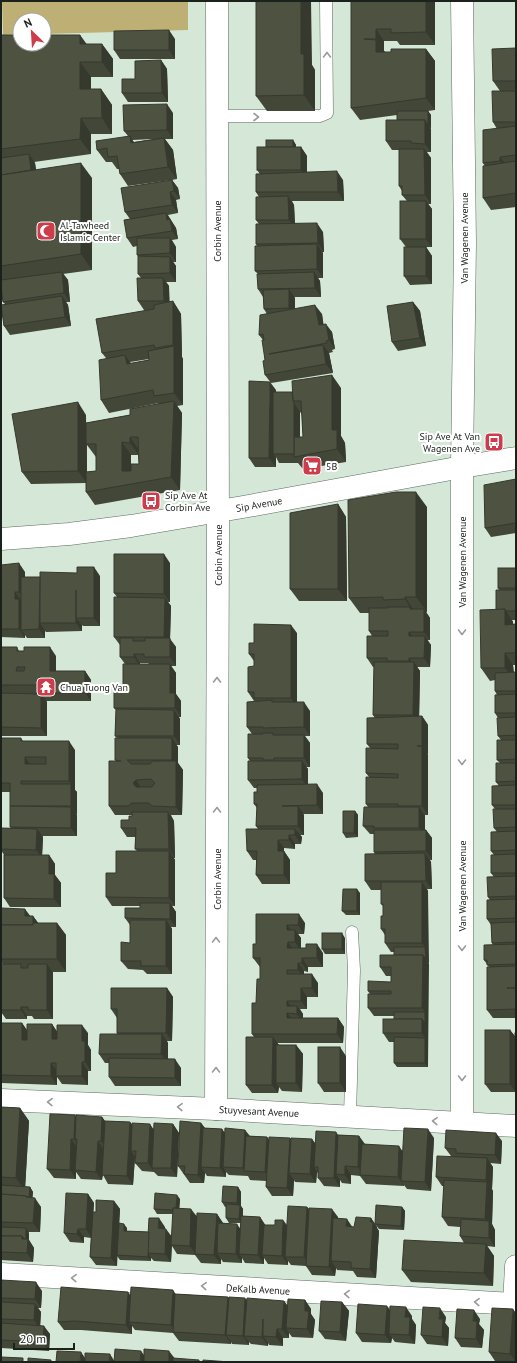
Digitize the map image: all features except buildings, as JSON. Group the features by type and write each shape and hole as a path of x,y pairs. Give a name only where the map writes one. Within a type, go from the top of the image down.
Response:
{"street":[{"name":"Corbin Avenue","path":"216,1109 218,511 217,1"},
{"name":"Van Wagenen Avenue","path":"462,1 465,242 462,467 462,1122"},
{"name":"Sip Avenue","path":"1,539 98,530 218,511 516,458"},
{"name":"Stuyvesant Avenue","path":"1,1100 216,1109 516,1126"},
{"path":"515,1304 516,1266"},
{"name":"DeKalb Avenue","path":"1,1274 515,1304"}],"lane":[{"path":"217,116 320,116 327,113 326,1"},
{"path":"350,1116 354,970 352,932"}],"shaded area":[{"path":"2,1 188,1 188,30 52,34 52,12 12,12 12,34 3,35"}],"place":[{"name":"Al-Tawheed Islamic Center","path":"46,231"},
{"name":"Sip Ave At Van Wagenen Ave","path":"494,442"},
{"name":"5B","path":"312,466"},
{"name":"Sip Ave At Corbin Ave","path":"151,501"},
{"name":"Chua Tuong Van","path":"46,687"}]}
